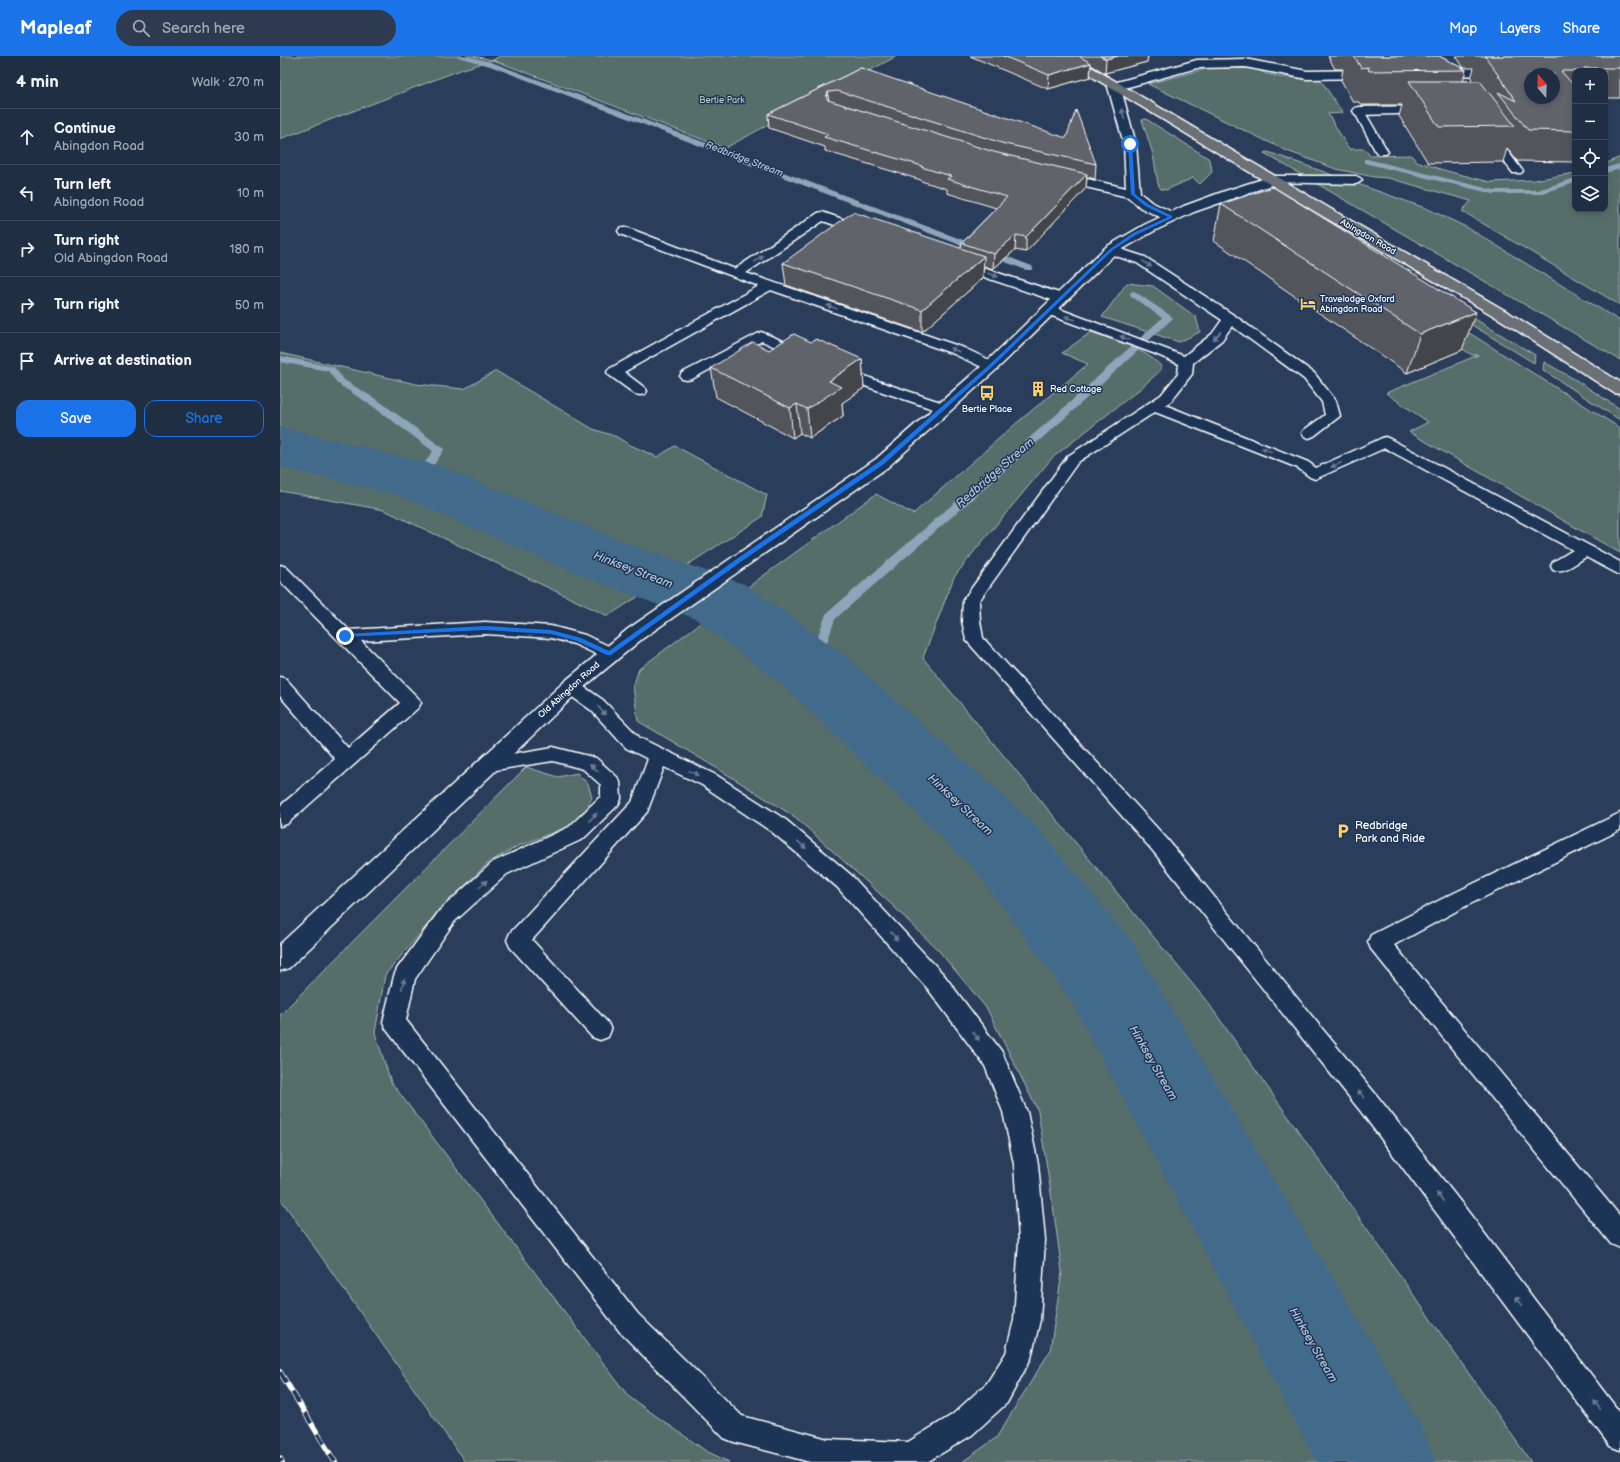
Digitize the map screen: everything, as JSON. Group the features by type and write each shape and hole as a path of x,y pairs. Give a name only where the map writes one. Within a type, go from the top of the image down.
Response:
{"main road":[{"name":"Abingdon Road","path":"1065,56 1114,87 1506,317 1620,389"}],"street":[{"path":"1133,194 1130,144 1114,87 1198,64 1244,59 1308,74 1382,73"},
{"path":"1444,61 1452,72 1460,77 1464,82"},
{"path":"1421,73 1516,72"},
{"path":"1359,111 1442,110"},
{"path":"1048,174 1109,187 1133,194 1146,205 1171,217"},
{"name":"Old Abingdon Road","path":"280,960 571,687 609,654 740,560 882,462 991,366 1111,250 1134,234 1171,217 1221,196 1272,180"}],"lane":[{"path":"1359,111 1382,152"},
{"path":"1481,122 1517,171"},
{"path":"1272,180 1356,180"},
{"path":"736,274 822,216 873,234"},
{"path":"624,232 769,286 959,351 991,366"},
{"path":"1111,250 1141,260 1309,376 1329,401 1333,416 1310,433"},
{"path":"946,259 1060,298"},
{"path":"640,391 614,372 769,286"},
{"path":"1048,310 1158,350 1186,362"},
{"path":"1230,320 1217,337 1186,362 1185,374 1166,398 1156,407 1073,459 971,600 971,621 975,640 1160,844 1370,1106 1457,1218 1620,1436"},
{"path":"687,376 761,336 815,360"},
{"path":"829,366 870,384 944,408"},
{"path":"1156,407 1303,465 1315,474 1385,442 1620,569"},
{"path":"1559,566 1586,550"},
{"path":"280,571 412,703 280,818"},
{"path":"345,636 485,628 551,632 579,639 609,654"},
{"path":"280,684 347,759"},
{"path":"483,769 553,754 589,763 610,782 611,799 576,834 500,868 447,916 405,976 394,1022 629,1324 734,1428 828,1453 911,1456 962,1425 997,1393 1018,1358 1027,1320 1032,1240 1026,1164 1016,1112 994,1060 936,982 844,881 780,826 709,780 633,743 597,705 571,687"},
{"path":"600,1030 518,940 640,806 659,756"},
{"path":"611,799 640,806"},
{"path":"1620,821 1455,902 1379,942 1620,1235"}],"green space":[{"path":"280,56 473,56 493,60 463,69 280,139"},
{"name":"Bertie Park","path":"500,56 897,56 725,148 493,60"},
{"path":"1209,68 1253,68 1267,74 1281,77 1320,79 1343,113 1328,114 1349,149 1365,149 1370,156 1411,155 1416,161 1443,170 1490,182 1534,180 1572,174 1572,212 1608,212 1608,163 1620,157 1620,305 1462,211 1471,201 1388,178 1374,177 1336,169 1287,151 1148,84"},
{"path":"1146,119 1208,158 1211,164 1212,172 1200,184 1193,178 1166,190 1161,189 1158,184 1153,154 1142,120"},
{"path":"1268,152 1428,209 1468,228 1620,321 1620,360 1264,153"},
{"path":"1127,283 1153,286 1196,317 1200,332 1179,342 1102,317"},
{"path":"1418,292 1430,292 1535,355 1534,363"},
{"path":"1421,322 1463,329 1620,428 1620,553 1409,432 1428,422 1386,393 1478,355 1472,355"},
{"path":"1091,332 1137,349 1154,359 1161,366 1161,370 1141,388 1052,458 977,548 954,577 923,658 1209,1004 1531,1462 962,1462 996,1438 1050,1351 1062,1272 1038,1111 987,1009 939,951 891,904 795,817 638,721 633,687 639,669 876,494 913,514 1019,421 1088,364 1062,353"},
{"path":"280,353 416,384 464,389 496,371 593,429 617,437 628,444 657,457 675,446 767,495 762,517 608,616 384,510 280,491"},
{"path":"1544,362 1576,380 1620,409 1620,420 1543,370"},
{"path":"526,767 558,777 577,773 588,784 592,797 585,813 570,826 518,846 489,862 439,911 385,975 375,1033 391,1082 629,1397 706,1451 729,1462 465,1462 280,1198 280,1015"}],"building":[{"path":"1003,56 1079,56 1091,63 1049,75"},
{"path":"1100,56 1118,56 1106,59"},
{"path":"1354,56 1439,56 1466,70 1369,71 1368,67 1361,68"},
{"path":"1485,56 1620,56 1620,68 1572,68 1572,71 1561,71 1572,84 1572,131 1528,130 1498,92 1516,101"},
{"path":"861,68 1066,138 1076,110 1096,164 1005,144 838,91 828,92 826,97 828,100 994,152 1087,174 1026,237 1016,235 994,254 962,243 1007,197 947,179 951,176 921,167 922,166 824,137 828,134 768,114"},
{"path":"1409,81 1480,81 1515,126 1439,127"},
{"path":"1273,187 1476,312 1420,334 1221,204"},
{"path":"853,212 984,256 922,310 783,263"},
{"path":"794,334 811,342 816,339 862,359 829,381 841,387 807,409 797,404 790,408 711,368 753,342 769,350"}],"waterway":[{"name":"Redbridge Stream","path":"457,56 492,64 1029,268"},
{"path":"1367,161 1494,192 1539,192 1572,181"},
{"path":"1608,170 1620,166"},
{"name":"Redbridge Stream","path":"812,669 830,617 1061,416 1168,318 1134,294"},
{"path":"280,359 331,369 341,382 375,403 439,450 418,480"},
{"name":"Hinksey Stream","path":"280,446 302,453 418,480 613,563 721,602 812,669 1003,845 1100,969 1379,1462"}],"railway":[{"path":"280,1372 335,1462"},
{"path":"280,1458 282,1462"}],"place":[{"name":"Travelodge Oxford Abingdon Road","path":"1308,304"},
{"name":"Red Cottage","path":"1038,389"},
{"name":"Bertie Place","path":"987,393"},
{"name":"Redbridge Park and Ride","path":"1343,831"}],"route":[{"path":"345,636 485,628 551,632 579,639 609,654 740,560 882,462 991,366 1111,250 1134,234 1171,217 1146,205 1138,200 1133,194 1130,144"}]}
